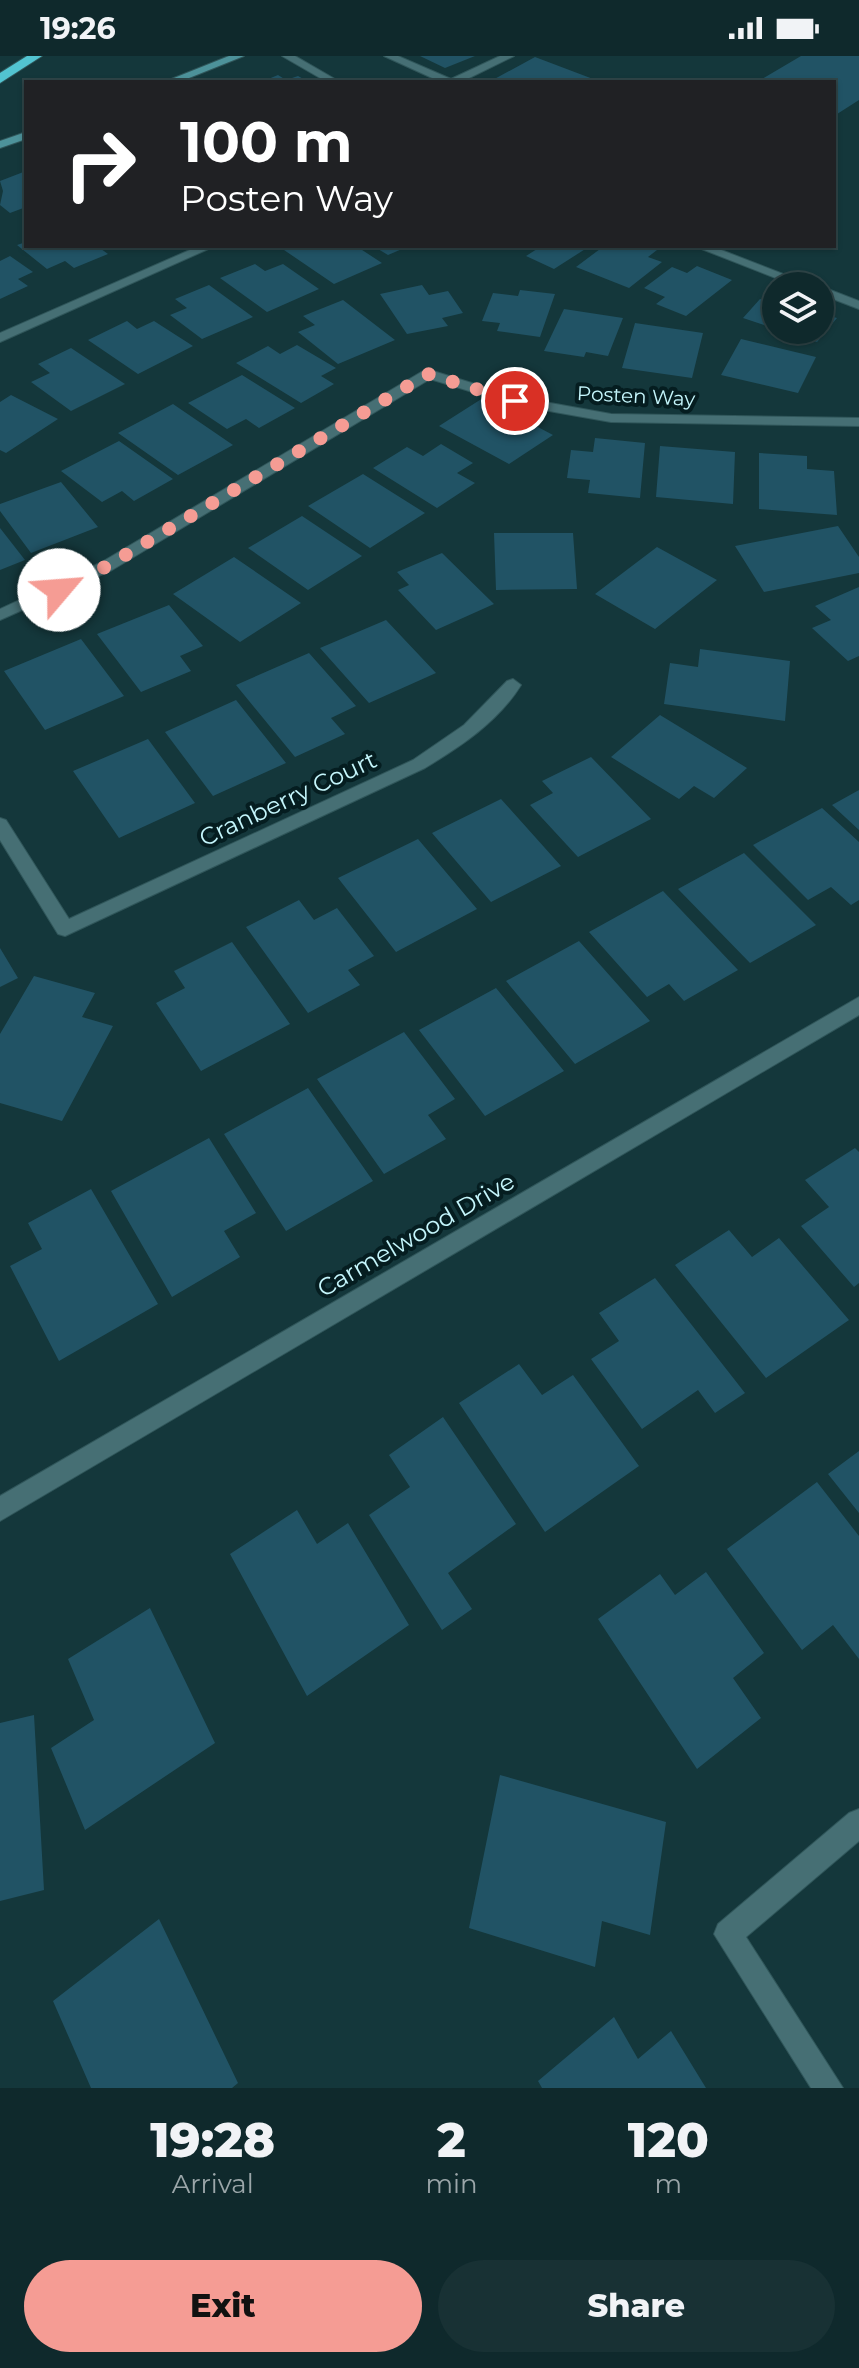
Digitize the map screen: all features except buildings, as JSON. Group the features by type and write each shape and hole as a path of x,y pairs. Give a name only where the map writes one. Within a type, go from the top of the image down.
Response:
{"highway":[{"path":"0,79 36,56"}],"street":[{"path":"174,80 239,56"},
{"path":"287,56 331,80"},
{"path":"389,56 446,80"},
{"path":"455,80 509,56"},
{"path":"0,145 24,136"},
{"path":"0,338 204,248"},
{"path":"705,248 770,272"},
{"path":"834,295 859,305"},
{"name":"Posten Way","path":"0,615 107,566 428,374 515,401 611,418 859,422"},
{"name":"Cranberry Court","path":"0,825 65,929 419,764 466,736 513,685"},
{"name":"Carmelwood Drive","path":"0,1509 859,1005"},
{"path":"828,2088 728,1934 859,1823"}],"route":[{"path":"59,590 107,566 428,374 515,401"}]}
